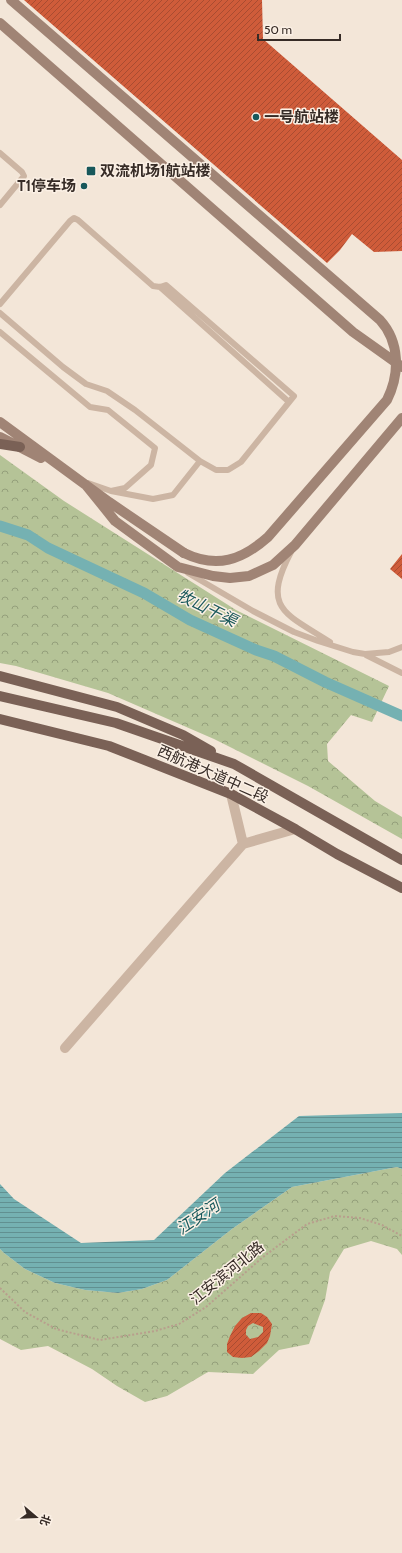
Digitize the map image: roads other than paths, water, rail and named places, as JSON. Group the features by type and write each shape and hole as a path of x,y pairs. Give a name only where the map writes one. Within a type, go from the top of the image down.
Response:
{"main road":[{"path":"0,422 82,483 184,553 213,562 228,560 254,549 268,537 387,400 396,376 393,343 388,330 380,320 11,0"},
{"path":"0,23 353,332 402,367"},
{"path":"82,483 115,521 178,568 213,576 230,578 249,576 273,565 295,545 402,418"},
{"path":"0,437 68,472"},
{"path":"0,444 20,447"},
{"path":"0,676 117,707 183,735 234,764"},
{"name":"西航港大道中二段","path":"0,696 116,723 234,764 402,860"},
{"name":"西航港大道中二段","path":"0,719 109,746 231,794 296,829 337,854 402,888"}],"street":[{"path":"231,794 243,844"},
{"path":"65,1048 243,844 296,829"}],"lane":[{"path":"0,153 22,172 24,176 0,205"},
{"path":"0,304 74,218 153,286 163,286 294,396 241,462 228,470 216,470 200,461 135,410 107,391 86,384 63,367 0,313"},
{"path":"163,286 289,402"},
{"path":"0,332 90,407 108,410 155,448 151,465 125,488 111,491"},
{"path":"82,483 111,491 153,499 173,495 200,461"},
{"path":"295,545 284,565 278,583 277,592 281,605 288,615 336,646"},
{"path":"178,568 253,611 294,632 353,652 365,654 389,652 402,647"},
{"path":"365,654 402,673"}],"water":[{"name":"江安河","path":"402,1113 402,1169 397,1167 292,1187 232,1229 167,1280 142,1289 118,1293 85,1290 55,1283 25,1269 0,1249 0,1184 14,1199 81,1243 154,1240 225,1173 299,1116"}],"waterway":[{"name":"牧山干渠","path":"0,526 28,535 48,548 144,593 190,620 256,650 274,656 325,682 402,716"}],"place":[{"name":"一号航站楼","path":"256,117"},
{"name":"双流机场1航站楼","path":"91,171"},
{"name":"T1停车场","path":"84,186"}]}
